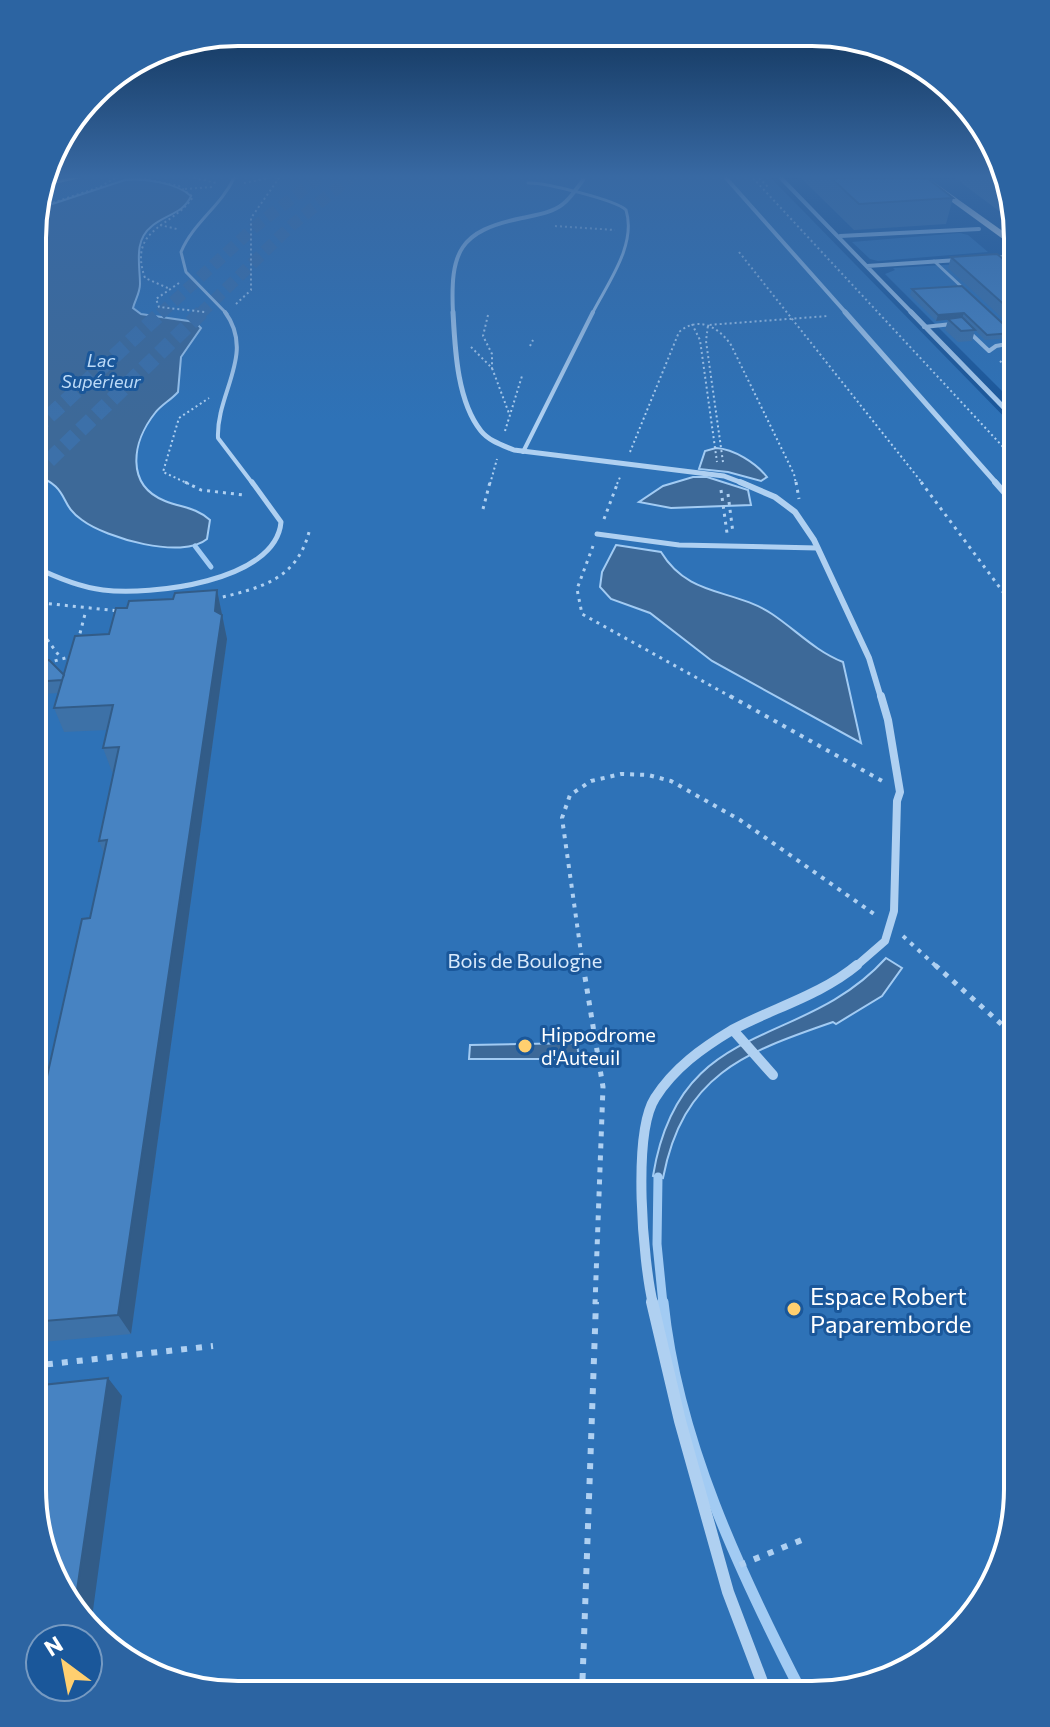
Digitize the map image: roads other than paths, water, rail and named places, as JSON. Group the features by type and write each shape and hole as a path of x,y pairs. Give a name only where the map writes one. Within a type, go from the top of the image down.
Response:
{"street":[{"path":"457,259 455,328 464,388 480,430 492,441 523,452 725,476 775,497 795,512 817,548 869,658 888,720 900,792 897,801 894,911 885,941 852,969 797,1001 733,1030 684,1062 653,1101 646,1135 641,1187 645,1271 680,1421 723,1572 762,1681"},
{"path":"797,259 1004,492"},
{"path":"859,259 1004,408"},
{"path":"867,266 966,259"},
{"path":"733,1030 773,1075"}],"lane":[{"path":"46,572 75,584 116,591 158,589 213,578 254,559 276,540 281,522 218,438 216,424 237,355 238,336 226,311 190,278 180,259"},
{"path":"523,452 619,259"},
{"path":"934,261 972,296"},
{"path":"924,327 961,323 989,351 1004,345"},
{"path":"597,534 679,545 817,548"}],"water":[{"name":"Lac Supérieur","path":"46,259 139,259 140,287 133,308 141,314 195,322 201,328 181,357 178,392 157,410 141,437 136,462 138,474 152,494 194,510 210,520 207,539 195,545 163,547 108,534 74,514 54,485 46,480"},
{"path":"716,448 744,458 767,477 761,481 728,472 699,469 705,451"},
{"path":"693,477 707,477 748,490 751,505 671,508 639,502 663,486"},
{"path":"616,545 661,552 672,567 698,585 757,606 823,652 843,662 861,743 712,661 650,613 611,599 600,587 602,572"},
{"path":"886,958 902,968 882,996 836,1024 833,1022 771,1045 722,1073 702,1092 685,1115 672,1143 663,1178 653,1176 667,1124 688,1087 716,1061 747,1042 853,988"},
{"path":"577,1043 579,1059 469,1059 470,1045"}],"waterway":[{"path":"195,546 211,567"},
{"path":"658,1177 657,1244 663,1304"},
{"path":"663,1302 670,1354 697,1455 735,1553 796,1681"}],"tunnel":[{"path":"160,314 220,259"},
{"path":"200,314 257,259"},
{"path":"46,419 162,312"},
{"path":"46,463 202,312"}],"place":[{"name":"Hippodrome d'Auteuil","path":"525,1046"},
{"name":"Espace Robert Paparemborde","path":"794,1309"}],"park label":[{"name":"Bois de Boulogne","path":"525,960"}]}
